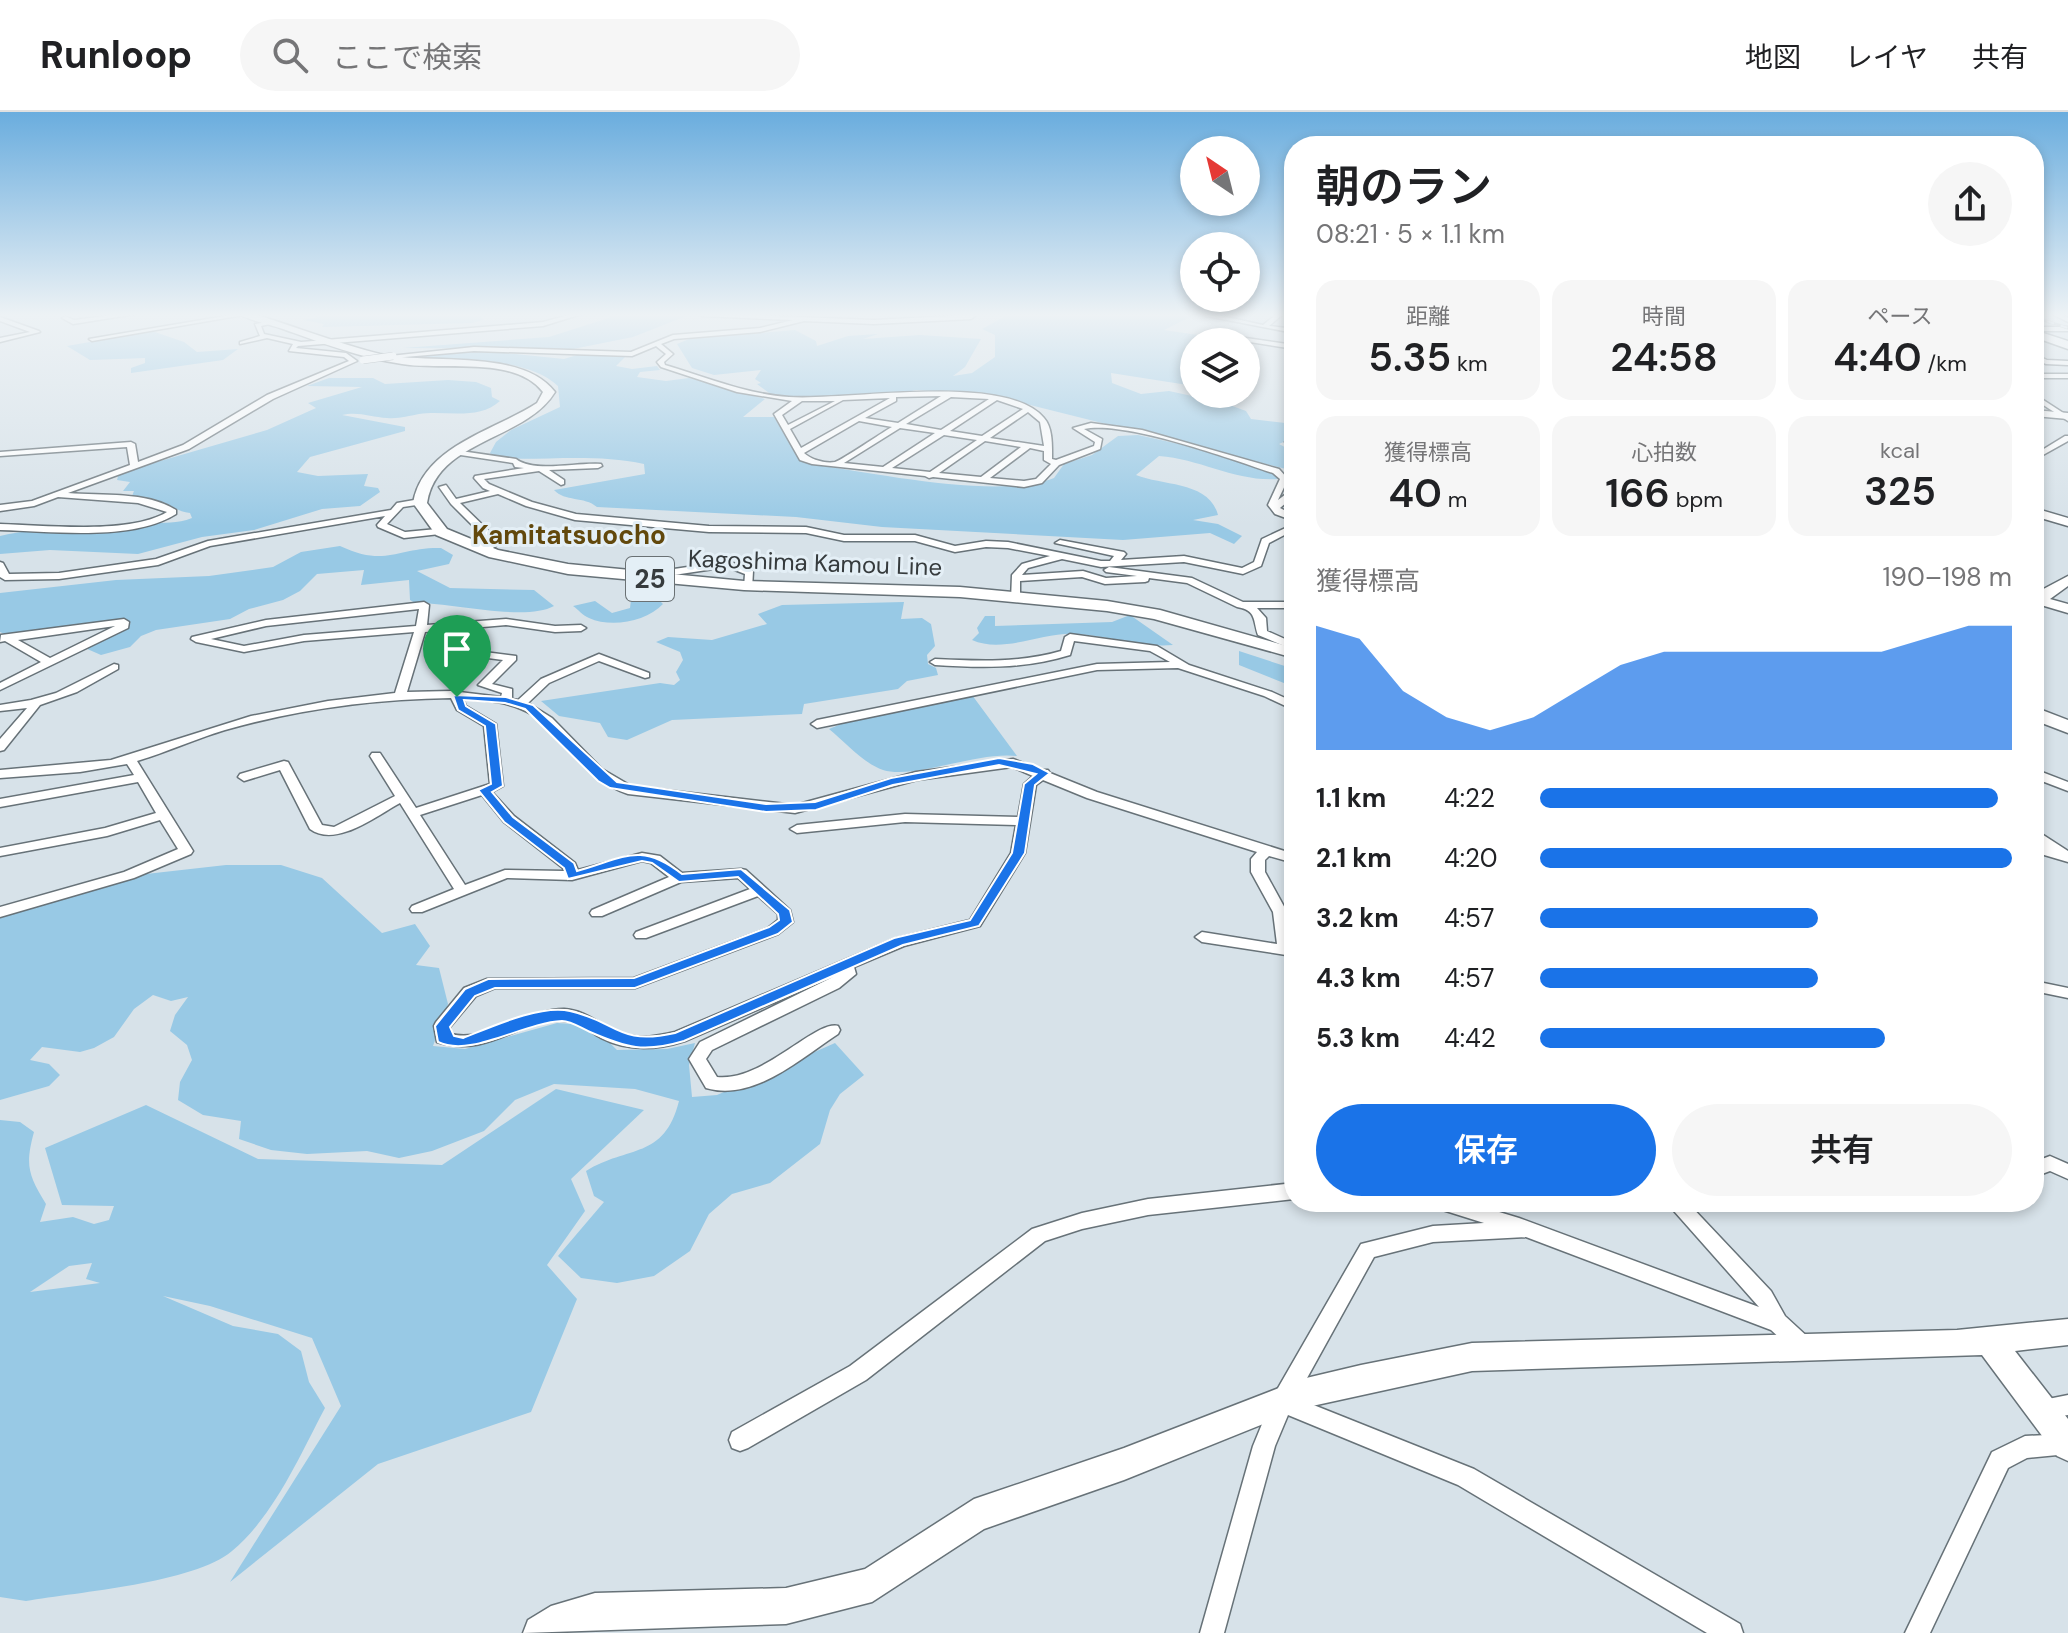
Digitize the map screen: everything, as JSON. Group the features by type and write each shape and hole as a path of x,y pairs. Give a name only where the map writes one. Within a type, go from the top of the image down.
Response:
{"main road":[{"path":"437,532 423,515 420,502 429,476 457,452 535,410 547,396 544,384"},
{"name":"Kagoshima Kamou Line","path":"437,532 483,551 525,561 639,578 749,587 953,592 1162,615 1239,641 1284,651"},
{"path":"2044,717 2068,727"}],"street":[{"path":"0,517 186,447 270,397 300,384"},
{"path":"712,384 799,400 900,394 996,398 1027,409 1044,423 1048,460 1056,463"},
{"path":"801,451 900,394"},
{"path":"835,465 950,394"},
{"path":"882,471 996,398"},
{"path":"787,428 842,399"},
{"path":"799,400 778,414 806,461 929,476 1033,483 1056,463 1097,447 1099,441 1077,428 1099,424 1181,442 1276,471 1284,479 1272,500 1274,509"},
{"path":"2044,402 2067,416"},
{"path":"929,476 1027,409"},
{"path":"2044,414 2067,416"},
{"path":"859,419 1048,449"},
{"path":"2044,451 2068,438"},
{"path":"0,454 131,444 134,466"},
{"path":"981,481 1028,446"},
{"path":"457,452 541,468 561,482"},
{"path":"598,466 541,468 478,478 529,504 575,517 709,529 817,531 844,538 915,538 955,549 999,544 1112,564 1184,559 1243,571 1258,564 1265,541 1284,532"},
{"path":"443,487 490,537 491,546 483,551"},
{"path":"454,502 499,491"},
{"path":"0,508 54,496 103,501 154,501 173,512 160,521 103,528 0,527"},
{"path":"1274,509 1284,500"},
{"path":"420,502 400,505 381,525 389,531 416,536 437,532"},
{"path":"1274,509 1284,514"},
{"path":"0,565 5,577 97,571 167,560 187,549 208,544 392,512"},
{"path":"2044,515 2068,522"},
{"path":"1060,543 1121,554 1112,564"},
{"path":"1015,598 1015,578 1025,566 1067,557 1096,568 1147,573 1195,584 1249,606 1261,618 1262,633 1284,643"},
{"path":"1015,578 1083,574 1105,581 1152,578 1195,584"},
{"path":"2044,595 2068,580"},
{"path":"2044,602 2068,609"},
{"path":"400,696 419,629 426,613 424,605 266,623 196,639 244,649 304,638 419,629 506,622 555,629 581,628"},
{"path":"1249,606 1284,605"},
{"path":"0,687 124,626 124,622 2,638"},
{"path":"935,662 999,665 1051,657 1066,653 1070,637 1153,648 1190,669"},
{"path":"2,638 50,663"},
{"path":"469,653 512,658 484,685 508,691 506,700"},
{"path":"521,704 545,681 599,657 645,675"},
{"path":"817,724 1097,667 1179,665 1284,702"},
{"path":"0,708 35,706 80,687 114,667"},
{"path":"0,774 93,767 130,759 256,718 400,696 506,700 536,711 602,778 628,790 795,809 903,778 999,762 1029,766 1092,795 1284,856"},
{"path":"413,813 497,786 490,724 461,708 457,697"},
{"path":"0,747 6,736 35,706"},
{"path":"376,756 462,891"},
{"path":"0,912 129,875 186,851 130,759"},
{"path":"244,777 284,765 317,829 336,831 402,797"},
{"path":"597,913 679,878 741,873 785,913 786,922 773,931 635,983 493,983 470,992 460,1002 442,1026 443,1038 464,1043 524,1021 567,1015 629,1043 656,1043 679,1037 899,942 975,923 1018,853 1030,784 1044,773"},
{"path":"2044,777 2068,787"},
{"path":"0,803 139,778"},
{"path":"484,790 509,819 570,866 572,876"},
{"path":"0,852 107,832 163,815"},
{"path":"797,829 905,818 1023,821"},
{"path":"2044,840 2068,856"},
{"path":"2044,850 2068,856"},
{"path":"1266,851 1258,859 1258,872 1280,912 1284,937"},
{"path":"417,909 505,874 572,876 642,857 655,859 679,878"},
{"path":"641,935 760,890"},
{"path":"1202,937 1284,950"},
{"path":"832,1030 763,1075 742,1083 712,1083 697,1059 706,1046 833,984 848,974 846,964"},
{"path":"2044,988 2068,993"},
{"path":"2044,1166 2050,1163 2068,1172"},
{"path":"740,1440 858,1373 1039,1235 1082,1221 1148,1207 1284,1192"},
{"path":"1472,1212 1526,1229 1778,1323"},
{"path":"1683,1212 1764,1297 1778,1323 1806,1348"},
{"path":"1212,1633 1264,1446 1282,1402 1368,1250 1433,1234 1526,1229"},
{"path":"541,1633 564,1619 595,1611 786,1606 872,1585 974,1516 1124,1464 1282,1402 1361,1379 1472,1357 1990,1342 2068,1332"},
{"path":"1917,1633 2000,1460 2025,1447 2068,1445 2053,1407 1990,1342"},
{"path":"1282,1402 1466,1477 1731,1633"}],"shaded area":[{"path":"481,384 491,388 492,397 500,401 472,413 429,413 391,418 342,415 405,427 405,431 310,457 297,472 318,476 368,474 364,486 378,488 380,492 360,506 322,509 254,530 202,537 138,554 50,550 0,554 0,536 192,518 190,513 164,502 132,496 134,491 123,491 130,482 117,480 119,473 267,430 316,408 308,403 362,387 307,386"},
{"path":"555,384 711,384 765,399 743,417 774,417 800,459 815,465 937,483 971,486 1031,484 1054,478 1064,464 1092,455 1118,436 1138,435 1267,469 1278,479 1248,477 1159,456 1136,475 1184,486 1205,496 1218,515 1193,520 1218,524 1242,536 1234,544 1210,533 1123,540 882,527 796,517 597,507 554,490 645,474 644,464 588,458 494,458 490,453 496,442 511,430 560,407 558,386"},
{"path":"757,384 1115,384 1141,394 1169,391 1180,393 1180,408 1238,408 1246,411 1251,419 1284,423 1284,442 1279,444 1284,447 1284,468 990,395 916,390 890,396 772,395"},
{"path":"340,546 381,556 441,548 453,555 449,564 417,571 450,588 534,590 554,606 506,612 415,603 410,600 409,580 361,585 364,570 317,574 300,591 283,600 249,609 230,619 156,630 141,636 130,647 101,655 85,648 131,623 7,635 0,632 0,593 116,580 209,576 273,567 301,552"},
{"path":"653,594 663,604 647,615 628,622 598,621 573,606 595,601 612,613 630,608 631,600"},
{"path":"904,602 901,619 922,618 931,624 935,646 927,655 928,664 936,668 938,675 907,681 898,689 804,704 802,714 672,720 627,740 608,737 600,723 559,716 541,701 660,683 674,685 680,680 676,672 683,660 680,652 656,642 668,637 712,640 767,624 758,614 782,605"},
{"path":"1130,615 1173,645 1148,645 1075,634 997,645 972,640 979,633 977,628 985,616 995,616 995,626 1112,622"},
{"path":"1239,651 1284,666 1284,683 1239,665"},
{"path":"972,695 1017,756 984,757 928,769 896,772 883,770 868,762 829,729 851,720"},
{"path":"226,865 281,865 322,878 382,933 415,924 430,946 416,965 439,968 448,1004 433,1046 465,1049 557,1023 591,1025 617,1050 667,1049 695,1043 689,1065 692,1097 717,1095 835,1043 864,1075 840,1094 830,1110 820,1144 770,1183 732,1194 709,1214 690,1251 654,1276 617,1283 581,1278 558,1256 604,1202 594,1196 586,1171 654,1142 672,1120 679,1101 635,1089 554,1084 515,1100 484,1131 432,1151 399,1158 367,1151 307,1154 271,1150 239,1139 241,1121 203,1115 178,1100 180,1082 192,1060 187,1045 170,1031 175,1015 188,997 171,1001 153,995 134,1009 114,1037 94,1048 80,1052 42,1047 30,1060 49,1064 60,1075 49,1086 0,1100 0,916 146,874"},
{"path":"556,1089 644,1110 571,1179 585,1211 547,1265 577,1299 531,1412 378,1464 230,1582 341,1406 312,1338 210,1306 163,1296 233,1326 278,1334 301,1351 309,1382 325,1408 296,1465 247,1537 214,1562 164,1579 104,1590 26,1601 0,1597 0,1120 20,1122 34,1132 30,1170 46,1204 40,1222 73,1217 94,1224 109,1220 114,1206 62,1205 45,1148 146,1105 258,1159 442,1165","holes":["92,1263 86,1279 100,1283 30,1292 69,1266"]}],"district":[{"name":"Kamitatsuocho","path":"569,535"}],"route":[{"path":"457,697 506,700 529,707 602,778 614,785 628,790 766,808 816,806 891,781 999,762 1029,766 1044,773 1030,784 1018,853 975,923 899,942 679,1037 656,1043 629,1043 607,1035 589,1022 567,1015 524,1021 464,1043 451,1042 443,1038 442,1026 470,992 493,983 635,983 773,931 786,922 785,913 741,873 679,878 655,859 642,857 572,876 570,866 509,819 484,790 497,786 490,724 461,708 457,697"}]}
